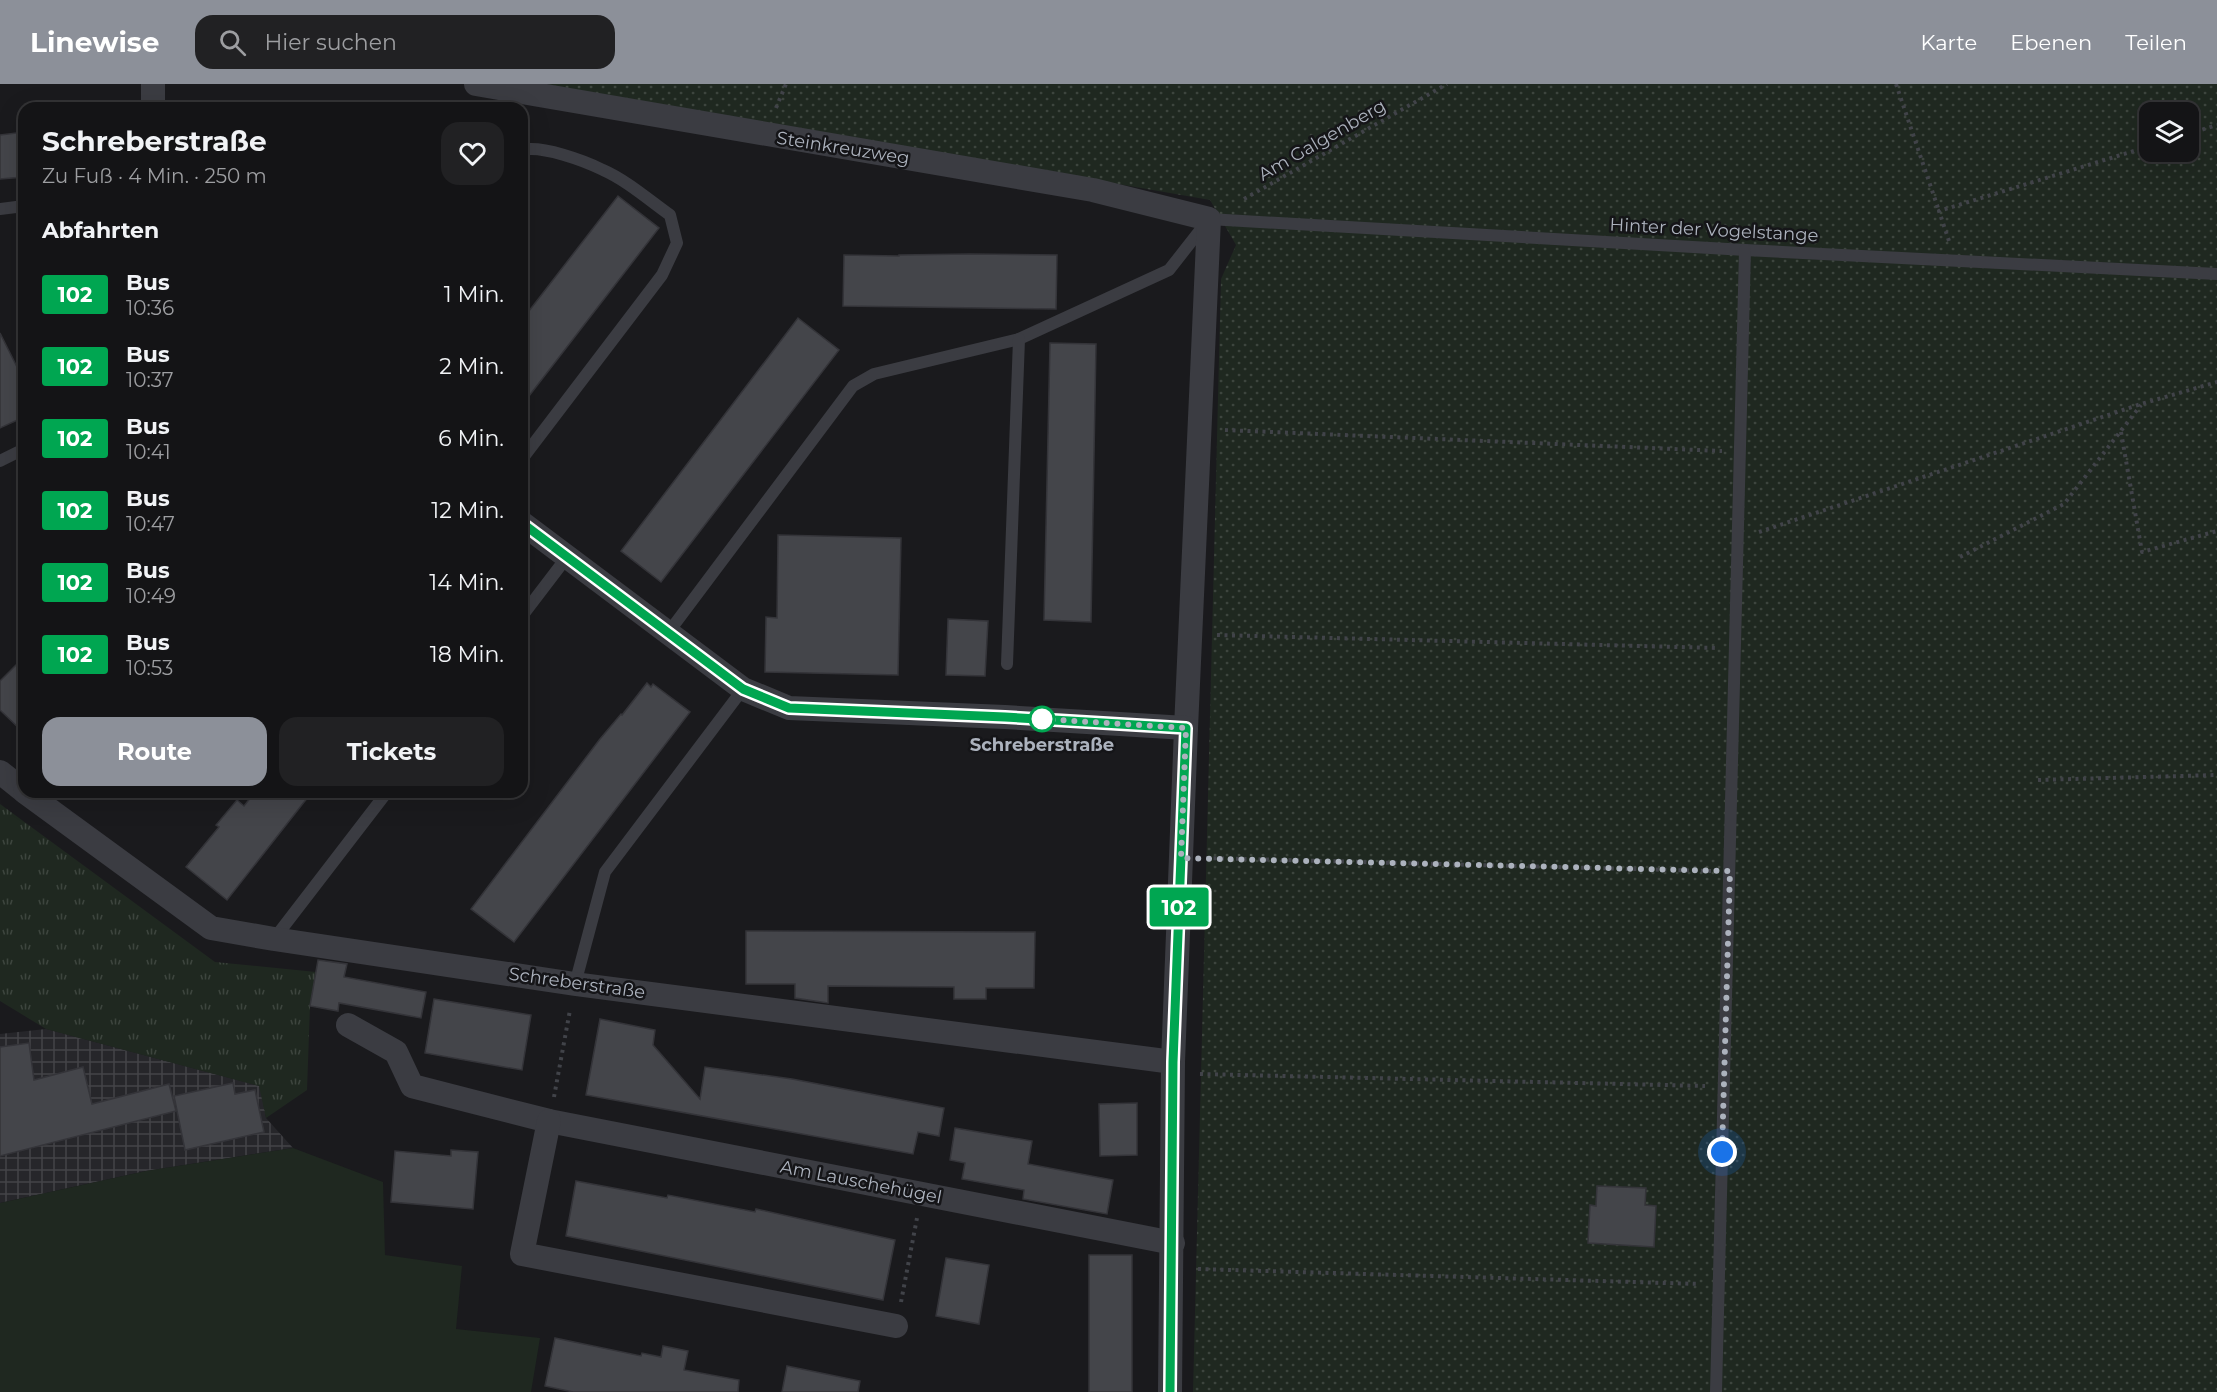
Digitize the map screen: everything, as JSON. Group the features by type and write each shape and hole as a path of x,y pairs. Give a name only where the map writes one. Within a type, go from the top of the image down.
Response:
{"street":[{"path":"153,84 153,102"},
{"name":"Steinkreuzweg","path":"476,84 1093,190 1209,219"},
{"path":"1170,1392 1173,1068 1209,219"},
{"path":"528,528 743,689 789,708 1005,717 1186,728"},
{"name":"Schreberstraße","path":"0,772 18,784"},
{"name":"Schreberstraße","path":"38,798 211,928 575,984 1173,1068"},
{"name":"Am Lauschehügel","path":"348,1025 396,1052 412,1086 549,1121 1173,1243"},
{"path":"549,1121 522,1254 896,1326"}],"lane":[{"path":"528,148 555,153 604,170 670,215 677,243 662,275 528,451"},
{"path":"0,209 18,207"},
{"name":"Hinter der Vogelstange","path":"1209,219 2217,274"},
{"path":"668,633 853,386 874,374 1019,339 1169,270 1209,219"},
{"path":"1716,1392 1746,250"},
{"path":"1007,664 1019,339"},
{"path":"0,461 18,452"},
{"path":"528,608 567,557"},
{"path":"575,984 604,872 743,689"},
{"path":"274,939 382,798"}],"path":[{"path":"1896,84 1955,261"},
{"name":"Am Galgenberg","path":"1209,219 1444,85"},
{"path":"2199,131 2217,125"},
{"path":"1939,211 2139,149"},
{"path":"1738,539 2141,404 2217,382"},
{"path":"1960,557 2064,504 2141,404"},
{"path":"1200,428 1740,452"},
{"path":"2121,431 2142,552 2217,531"},
{"path":"1190,635 1735,648"},
{"path":"2038,780 2217,776"},
{"path":"1181,858 1730,871"},
{"path":"549,1121 575,984"},
{"path":"1173,1068 1724,1087"},
{"path":"896,1326 922,1194"},
{"path":"1172,1267 1719,1284"}],"shaded area":[{"path":"46,1029 260,1086 266,1118 293,1148 146,1171 0,1203 0,1034"}],"green space":[{"path":"544,84 2217,84 2217,1392 1193,1392 1221,279 1236,245 1210,200"},
{"path":"0,804 215,962 316,972 310,1006 307,1090 266,1118 259,1086 46,1029 0,1001"},
{"path":"293,1148 383,1182 385,1255 462,1266 456,1329 540,1338 531,1392 0,1392 0,1203 146,1171"}],"building":[{"path":"18,133 18,178 0,179 0,135"},
{"path":"618,196 659,228 528,397 528,312"},
{"path":"844,255 1057,255 1056,309 843,306"},
{"path":"798,318 839,350 661,582 621,551"},
{"path":"0,333 18,369 18,420 0,428"},
{"path":"1050,343 1096,344 1091,622 1044,620"},
{"path":"778,535 901,538 898,675 765,672 766,617 777,618"},
{"path":"948,619 988,621 985,676 946,675"},
{"path":"18,663 18,727 0,710 0,681"},
{"path":"647,683 651,687 653,684 690,712 514,942 471,909 600,739"},
{"path":"250,798 307,798 227,900 186,867 219,827 216,825 237,800 244,806"},
{"path":"746,931 1035,932 1034,988 986,988 986,999 954,999 954,987 828,986 828,1003 795,998 795,984 746,984"},
{"path":"318,960 347,964 344,977 426,992 421,1018 339,1003 338,1011 310,1006"},
{"path":"434,999 531,1015 522,1070 425,1053"},
{"path":"600,1019 655,1030 653,1045 700,1099 705,1067 792,1079 944,1108 939,1136 918,1132 913,1154 586,1095"},
{"path":"29,1043 34,1080 83,1067 92,1104 169,1084 176,1111 0,1156 0,1047"},
{"path":"233,1083 235,1094 255,1090 264,1132 185,1150 174,1096"},
{"path":"1137,1103 1137,1155 1100,1156 1099,1104"},
{"path":"955,1128 1032,1141 1028,1164 1113,1180 1107,1214 1023,1199 1024,1190 962,1179 965,1163 950,1160"},
{"path":"451,1150 478,1152 473,1209 391,1202 395,1151 451,1156"},
{"path":"576,1181 667,1198 668,1195 755,1212 756,1209 895,1240 883,1300 566,1236"},
{"path":"1597,1186 1646,1188 1645,1205 1656,1206 1654,1247 1588,1243 1590,1205 1596,1206"},
{"path":"1089,1255 1132,1255 1132,1392 1089,1392"},
{"path":"946,1258 989,1265 979,1324 936,1316"},
{"path":"555,1338 641,1356 642,1353 661,1357 663,1346 688,1351 684,1370 739,1380 738,1392 573,1392 545,1386"},
{"path":"787,1366 860,1381 858,1392 782,1392"}],"bus line":[{"name":"102","path":"528,528 743,689 789,708 1005,717 1186,728 1173,1062 1170,1392"}],"place":[{"name":"Schreberstraße","path":"1042,719"}],"route":[{"path":"1042,719 1186,728 1181,858 1730,871 1722,1152"}]}
